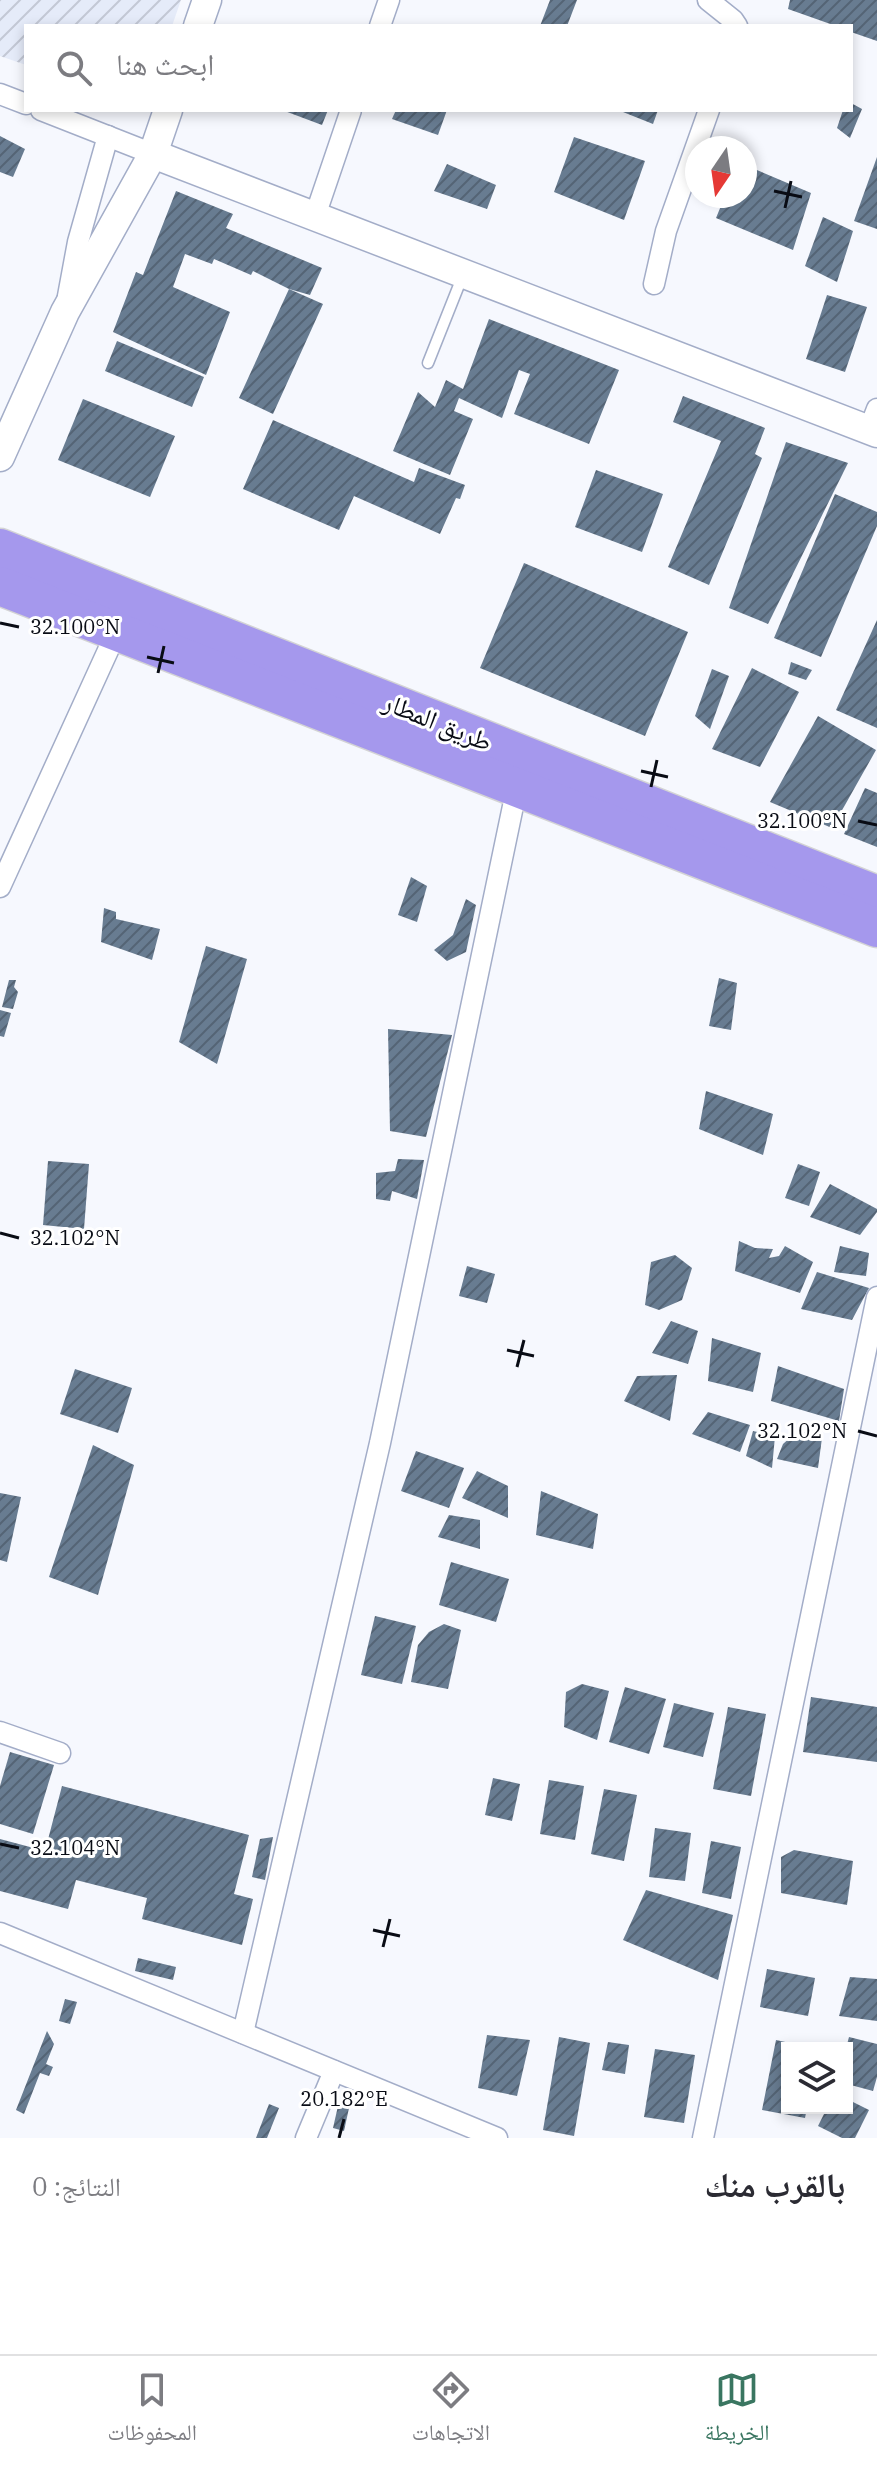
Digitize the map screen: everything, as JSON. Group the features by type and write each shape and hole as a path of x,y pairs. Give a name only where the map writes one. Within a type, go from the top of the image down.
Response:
{"highway":[{"name":"طريق المطار","path":"0,548 877,895"},
{"name":"طريق المطار","path":"0,586 877,928"}],"street":[{"path":"199,24 207,0"},
{"path":"381,24 389,0"},
{"path":"708,0 736,24"},
{"path":"0,94 24,103"},
{"path":"46,112 464,273 874,424"},
{"path":"0,457 65,312 153,154 167,112"},
{"path":"315,216 350,112"},
{"path":"654,284 666,231 708,112"},
{"path":"65,312 78,242 108,136"},
{"path":"0,887 116,633"},
{"path":"243,2033 380,1443 517,787"},
{"path":"703,2138 877,1297"},
{"path":"0,1732 60,1753"},
{"path":"0,1933 497,2138"},
{"path":"306,2138 334,2071"}],"lane":[{"path":"428,363 464,273"}],"shaded area":[{"path":"0,0 181,0 173,24 24,24 24,64 0,56"}],"building":[{"path":"550,0 577,0 568,24 541,24"},
{"path":"790,0 877,0 877,41 853,33 853,24 830,24 788,9"},
{"path":"853,104 862,109 850,138 837,128 842,112 853,112"},
{"path":"287,112 327,112 322,125"},
{"path":"395,112 446,112 438,135 392,119"},
{"path":"623,112 657,112 653,124"},
{"path":"0,136 25,149 13,177 0,172"},
{"path":"574,137 645,161 624,220 554,192"},
{"path":"877,157 877,229 854,221"},
{"path":"447,164 496,185 487,209 434,191"},
{"path":"757,170 811,193 793,250 716,218 720,208 757,208"},
{"path":"176,191 233,214 226,228 322,268 310,295 289,289 253,271 251,275 214,259 212,264 185,254 173,287 230,312 206,375 113,332 136,272 143,275"},
{"path":"823,217 853,231 837,282 805,266"},
{"path":"289,289 323,304 273,414 239,398"},
{"path":"827,295 867,307 845,372 806,359"},
{"path":"489,319 619,370 589,444 514,414 530,374 519,370 502,418 459,398 454,411 473,419 450,475 393,451 418,392 435,407 446,380 463,389"},
{"path":"117,341 204,377 192,407 105,371"},
{"path":"683,396 765,428 755,454 762,458 709,585 668,567 721,441 673,422"},
{"path":"83,399 175,436 150,497 58,460"},
{"path":"273,420 414,482 419,468 465,485 460,499 456,498 440,534 354,496 339,530 243,489"},
{"path":"786,442 848,463 768,624 729,608"},
{"path":"596,470 663,494 642,552 575,527"},
{"path":"835,494 877,512 877,526 821,657 774,638"},
{"path":"524,563 688,632 645,736 480,668"},
{"path":"877,620 877,728 836,710"},
{"path":"791,662 812,670 806,680 788,674"},
{"path":"752,668 799,692 760,767 712,749"},
{"path":"712,669 729,676 710,729 695,716"},
{"path":"818,716 876,750 832,828 770,802"},
{"path":"865,788 877,793 877,847 844,834"},
{"path":"411,877 427,886 417,922 398,915"},
{"path":"466,899 476,905 466,952 447,961 434,950 453,935"},
{"path":"104,908 116,912 116,919 160,929 152,960 101,942"},
{"path":"206,946 247,959 217,1064 179,1042"},
{"path":"719,978 737,983 731,1030 709,1026"},
{"path":"9,980 16,980 14,987 18,992 13,1009 2,1007"},
{"path":"0,1010 11,1013 4,1037 0,1036"},
{"path":"388,1029 452,1035 426,1137 390,1131"},
{"path":"706,1091 773,1114 763,1155 699,1129"},
{"path":"398,1159 424,1160 417,1199 392,1191 390,1201 376,1199 376,1173 395,1171"},
{"path":"48,1161 89,1164 84,1229 43,1225"},
{"path":"798,1164 820,1172 809,1206 785,1198"},
{"path":"830,1184 877,1209 860,1235 810,1217"},
{"path":"739,1241 755,1248 773,1249 769,1258 779,1256 785,1246 813,1262 800,1293 735,1271"},
{"path":"840,1246 869,1253 866,1276 834,1272"},
{"path":"675,1255 692,1268 682,1300 659,1310 645,1305 651,1262"},
{"path":"467,1266 495,1274 487,1303 459,1296"},
{"path":"817,1272 869,1288 852,1320 801,1309"},
{"path":"671,1321 698,1331 688,1364 652,1353"},
{"path":"712,1338 761,1353 753,1392 708,1381"},
{"path":"778,1366 844,1389 839,1421 771,1401"},
{"path":"75,1369 132,1388 118,1433 60,1414"},
{"path":"677,1375 670,1421 624,1401 637,1376"},
{"path":"708,1412 750,1425 740,1452 692,1434"},
{"path":"753,1431 775,1436 772,1468 746,1456"},
{"path":"805,1432 822,1438 818,1468 777,1459 783,1444 792,1436"},
{"path":"93,1445 134,1465 98,1595 49,1577"},
{"path":"416,1451 464,1468 449,1508 401,1491"},
{"path":"477,1471 508,1486 508,1518 462,1498"},
{"path":"541,1491 598,1514 593,1549 536,1535"},
{"path":"0,1493 21,1497 7,1562 0,1560"},
{"path":"449,1515 480,1520 480,1549 438,1537"},
{"path":"451,1562 509,1579 496,1622 439,1605"},
{"path":"375,1616 416,1626 402,1684 361,1675"},
{"path":"444,1624 461,1630 448,1689 411,1682 418,1645 429,1632"},
{"path":"582,1684 609,1691 597,1740 564,1727 566,1692"},
{"path":"625,1687 666,1699 649,1754 609,1742"},
{"path":"811,1697 877,1707 877,1762 803,1752"},
{"path":"674,1703 714,1713 703,1757 663,1747"},
{"path":"728,1707 766,1714 751,1796 713,1789"},
{"path":"10,1752 54,1765 33,1834 0,1824 0,1786"},
{"path":"493,1778 520,1784 512,1821 485,1815"},
{"path":"549,1780 584,1786 575,1840 540,1834"},
{"path":"62,1786 249,1835 234,1894 253,1899 242,1945 142,1919 147,1898 76,1880 68,1909 0,1891 0,1839 45,1851"},
{"path":"604,1789 637,1795 624,1861 591,1854"},
{"path":"655,1828 691,1833 685,1881 649,1877"},
{"path":"273,1837 265,1880 252,1877 260,1839"},
{"path":"711,1841 741,1847 731,1899 702,1893"},
{"path":"794,1850 853,1861 847,1905 781,1893 781,1857"},
{"path":"646,1890 733,1915 718,1980 623,1940"},
{"path":"138,1958 176,1967 173,1980 135,1971"},
{"path":"767,1969 815,1978 808,2016 760,2007"},
{"path":"850,1977 877,1979 877,2021 839,2016"},
{"path":"65,1999 77,2002 70,2024 59,2021"},
{"path":"47,2031 54,2044 46,2064 53,2067 49,2076 40,2073 24,2114 16,2110"},
{"path":"487,2035 530,2040 517,2096 478,2088"},
{"path":"559,2037 590,2043 574,2136 543,2130"},
{"path":"849,2037 877,2044 877,2077 873,2091 853,2086 853,2042 848,2042"},
{"path":"776,2040 785,2042 781,2042 781,2114 762,2110"},
{"path":"608,2042 629,2045 625,2074 602,2070"},
{"path":"655,2049 695,2055 684,2123 644,2117"},
{"path":"853,2102 869,2110 855,2138 842,2138 818,2126 824,2114 853,2114"},
{"path":"269,2104 279,2108 267,2138 256,2138"},
{"path":"338,2106 349,2108 344,2131 333,2128"},
{"path":"784,2114 806,2114 805,2118"}]}
